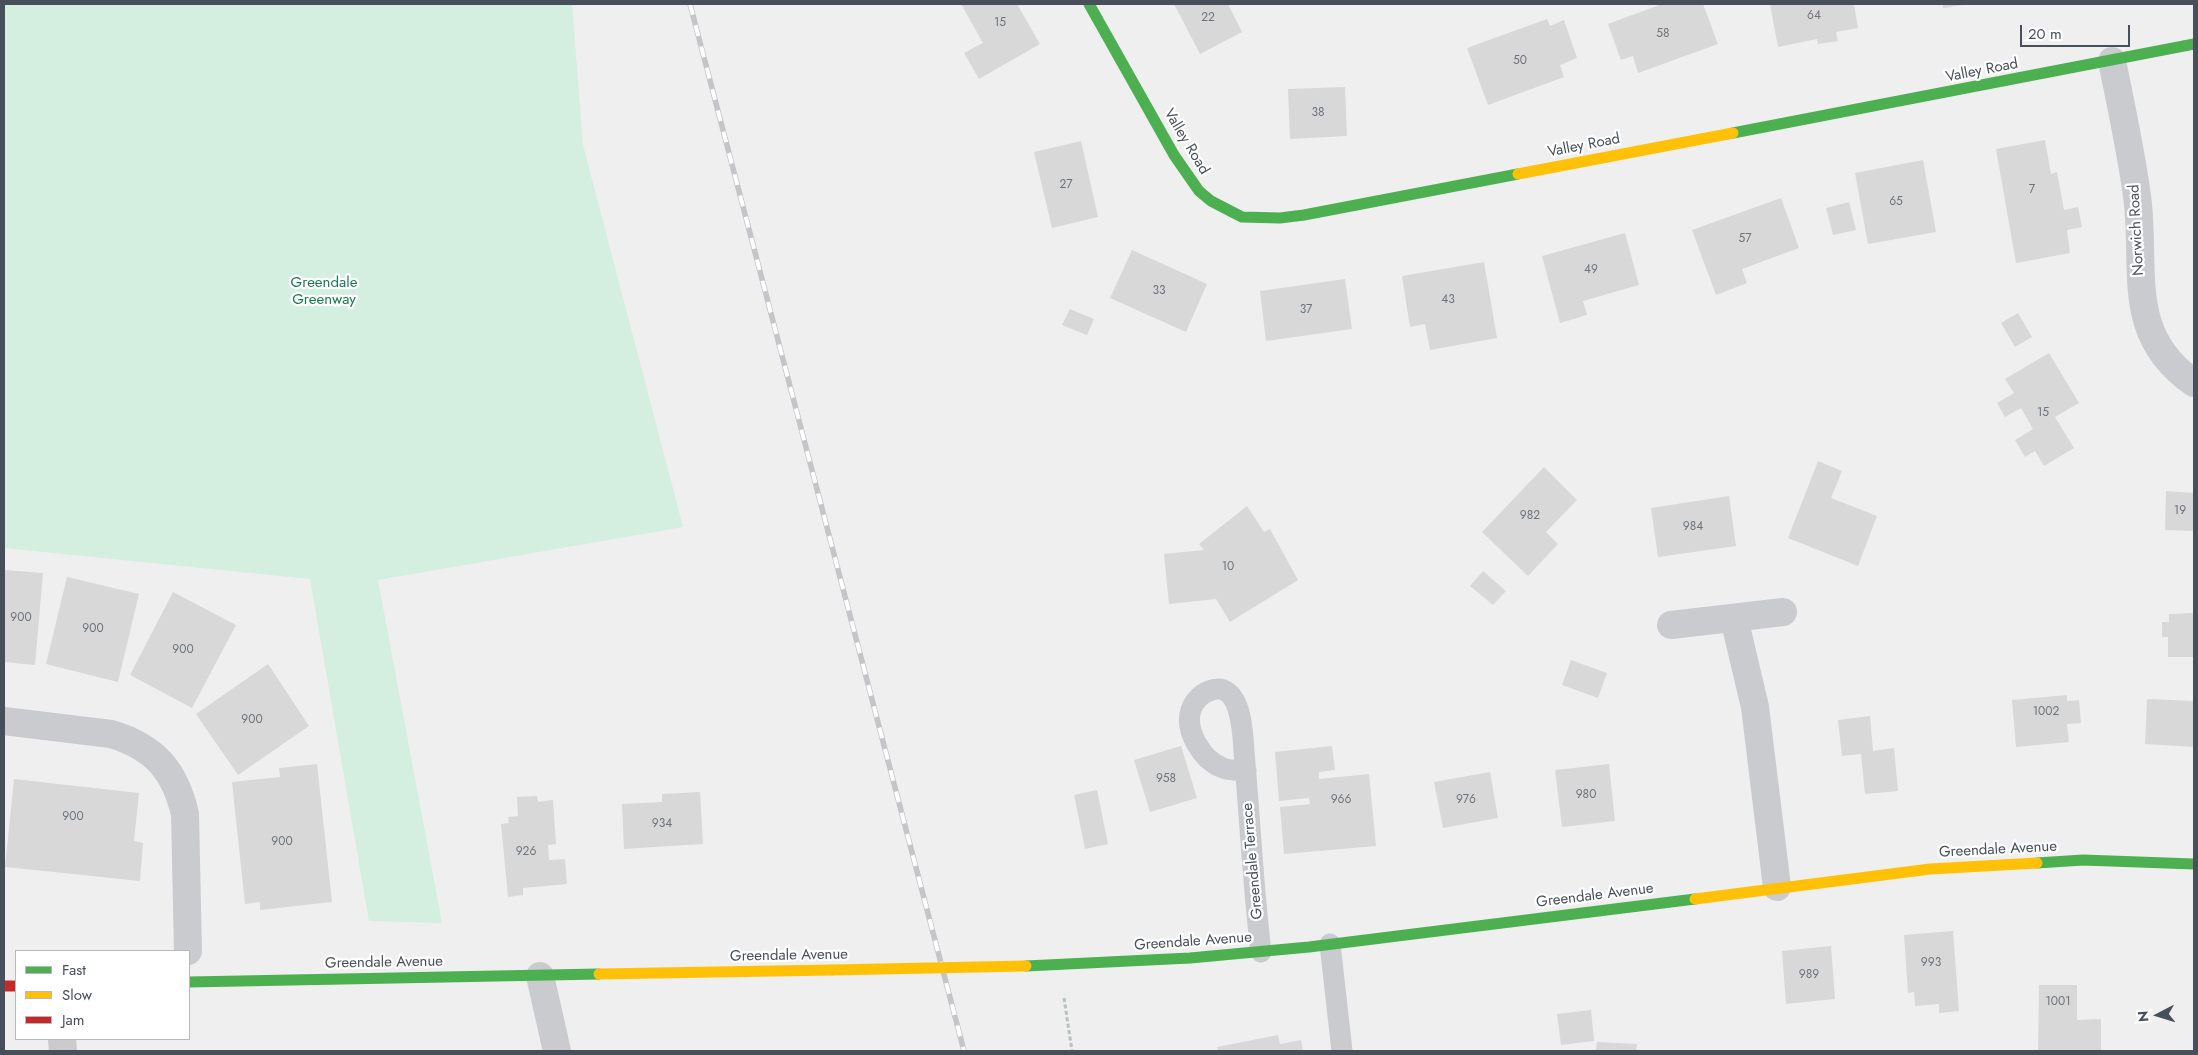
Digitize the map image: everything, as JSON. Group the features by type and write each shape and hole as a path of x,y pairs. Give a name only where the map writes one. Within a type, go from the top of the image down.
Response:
{"main road":[{"name":"Valley Road","path":"1089,4 1174,155 1199,191 1224,209 1242,217 1258,218 1304,215 2194,44"},
{"name":"Greendale Avenue","path":"190,982 1059,966 1261,952 1930,869 2021,862 2083,860 2194,864"}],"street":[{"name":"Norwich Road","path":"2112,61 2138,197 2140,286 2143,307 2156,343 2180,373 2194,383"},
{"path":"1671,624 1783,612"},
{"path":"1734,618 1755,706 1777,887"},
{"path":"4,722 111,734 126,738 160,760 172,776 180,794 185,814 188,950"},
{"path":"540,976 557,1051"}],"lane":[{"name":"Greendale Terrace","path":"1246,770 1251,863 1261,952"},
{"path":"1330,944 1342,1051"}],"path":[{"path":"1059,966 1072,1051"}],"green space":[{"name":"Greendale Greenway","path":"4,4 572,4 583,145 683,527 378,580 442,923 369,921 310,579 4,548"}],"building":[{"path":"961,4 1017,4 1040,44 979,79 964,53 983,43"},
{"path":"1174,4 1228,4 1242,32 1200,54"},
{"path":"1662,4 1703,4 1718,44 1638,73 1633,56 1621,60 1608,24"},
{"path":"1770,4 1854,4 1858,28 1836,32 1838,41 1818,44 1817,39 1778,47"},
{"path":"1943,4 1963,4 1963,5 1943,8"},
{"path":"1547,19 1550,26 1564,20 1577,58 1560,65 1564,77 1488,105 1467,48"},
{"path":"1345,87 1347,136 1290,139 1288,89"},
{"path":"2045,140 2051,174 2057,172 2064,210 2078,207 2082,227 2067,230 2070,253 2016,263 1996,149"},
{"path":"1081,141 1098,217 1052,228 1034,152"},
{"path":"1923,160 1936,232 1868,244 1855,173"},
{"path":"1781,198 1799,248 1742,269 1747,283 1716,295 1692,230"},
{"path":"1849,202 1856,230 1833,235 1826,208"},
{"path":"1625,233 1639,285 1583,301 1587,315 1560,323 1542,256"},
{"path":"1132,250 1207,284 1186,332 1110,298"},
{"path":"1484,262 1497,338 1430,350 1425,324 1410,327 1402,276"},
{"path":"1345,279 1352,329 1266,341 1260,291"},
{"path":"1070,309 1094,319 1087,335 1062,325"},
{"path":"2018,313 2032,337 2015,347 2001,323"},
{"path":"2049,353 2079,403 2055,417 2074,448 2044,466 2035,451 2025,457 2015,440 2033,429 2021,408 2005,417 1997,403 2014,393 2005,379"},
{"path":"1818,461 1842,471 1831,498 1877,516 1858,566 1788,538"},
{"path":"1544,467 1577,500 1546,532 1558,544 1528,576 1482,532"},
{"path":"2166,491 2194,493 2194,531 2165,530"},
{"path":"1729,496 1736,546 1658,557 1651,508"},
{"path":"1247,506 1264,532 1270,529 1298,580 1230,622 1216,599 1169,604 1164,554 1204,550 1199,544"},
{"path":"4,570 43,573 35,665 4,662"},
{"path":"1483,571 1506,591 1493,605 1470,586"},
{"path":"67,577 139,594 118,682 46,664"},
{"path":"173,592 236,625 192,708 130,675"},
{"path":"2194,613 2194,657 2168,657 2168,637 2162,637 2162,622 2169,622 2169,614"},
{"path":"1571,660 1607,673 1598,698 1562,685"},
{"path":"268,664 309,726 238,775 196,714"},
{"path":"2067,695 2067,701 2079,700 2081,723 2067,724 2069,742 2016,747 2012,700"},
{"path":"2147,699 2194,701 2194,747 2145,744"},
{"path":"1870,716 1873,751 1894,748 1898,791 1865,794 1861,754 1842,756 1838,720"},
{"path":"1181,746 1197,798 1150,812 1134,760"},
{"path":"1332,746 1335,770 1319,772 1319,779 1369,774 1376,846 1284,854 1280,807 1310,804 1309,798 1279,801 1275,752"},
{"path":"317,764 332,902 260,910 260,902 245,904 232,782 280,777 279,768"},
{"path":"1609,764 1615,821 1562,827 1555,770"},
{"path":"1490,772 1498,818 1443,828 1434,782"},
{"path":"14,779 139,793 134,841 143,843 140,881 5,867"},
{"path":"1097,790 1108,844 1085,849 1074,795"},
{"path":"700,792 703,844 624,849 622,804 662,802 662,794"},
{"path":"537,796 538,802 553,800 556,844 548,845 549,860 565,859 567,884 523,888 523,895 508,897 501,824 509,823 508,817 518,816 517,797"},
{"path":"1953,931 1959,1011 1939,1013 1939,1004 1915,1006 1914,992 1908,993 1904,935"},
{"path":"1831,946 1835,999 1786,1004 1782,951"},
{"path":"2039,985 2077,985 2077,1020 2101,1019 2101,1051 2038,1051"},
{"path":"1591,1010 1594,1041 1561,1045 1557,1014"},
{"path":"1278,1035 1280,1044 1301,1040 1303,1051 1218,1051 1217,1047"},
{"path":"1597,1042 1637,1044 1636,1051 1596,1051"}],"railway":[{"path":"690,4 964,1051"}],"traffic: fast":[{"path":"1089,4 1174,155 1199,191 1211,201 1242,217 1280,218 1304,215 1518,174"},
{"path":"1733,133 2194,44"},
{"path":"2037,863 2083,860 2194,864"},
{"path":"1026,966 1190,958 1309,947 1695,899"},
{"path":"190,982 599,974"}],"traffic: slow":[{"path":"1518,174 1733,133"},
{"path":"1695,899 1930,869 2037,863"},
{"path":"832,970 1026,966"},
{"path":"599,974 832,970"}],"traffic: jam":[{"path":"4,986 15,986"}]}
